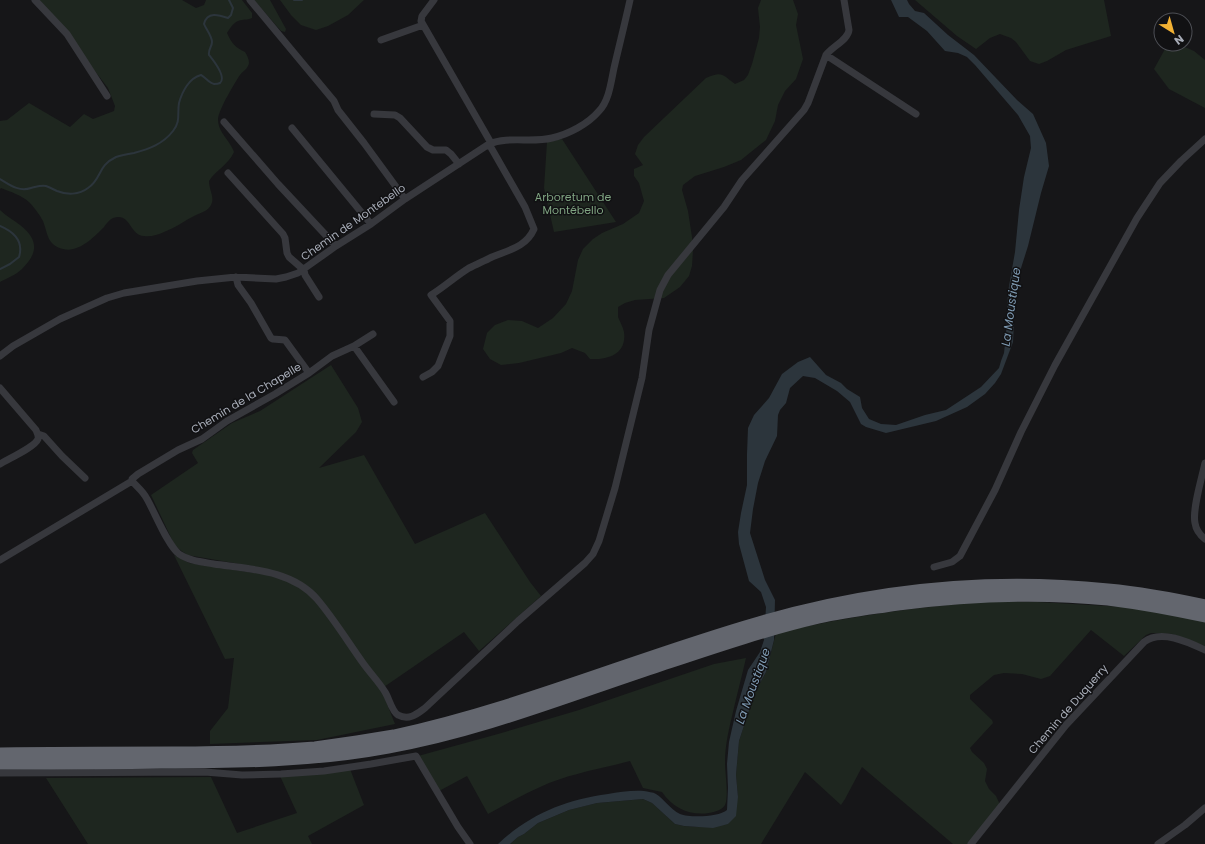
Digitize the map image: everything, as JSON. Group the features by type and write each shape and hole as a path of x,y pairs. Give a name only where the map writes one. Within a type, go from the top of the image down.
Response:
{"highway":[{"path":"0,754 238,753 316,748 390,737 451,723 529,700 667,652 782,622 818,607 871,597 990,586 1050,586 1109,590 1167,598 1205,606"},
{"path":"782,622 933,600 991,596 1048,595 1109,599 1205,616"},
{"path":"0,763 238,762 317,757 388,747 453,732 508,716 653,667 756,629"}],"street":[{"path":"35,0 68,34 107,96"},
{"path":"250,0 334,101 338,110 405,198"},
{"path":"423,377 432,372 438,366 450,336 450,322 431,296 469,269 492,257 514,249 528,239 534,229 525,207 490,144 488,136 421,21 422,16 434,0"},
{"name":"Chemin de Montebello","path":"0,356 13,346 60,319 107,298 124,293 236,277 276,279 298,273 336,246 371,224 405,198 490,144 501,141 561,136 588,122 600,111 607,99 622,41 630,0"},
{"path":"132,481 143,492 170,544 179,554 196,561 282,576 295,581 317,598 364,664 381,685 396,714 407,718 414,716 426,708 518,621 585,563 593,554 599,541 615,488 642,378 649,330 660,290 668,275 724,207 742,180 804,110 826,56 830,50 849,33 844,0"},
{"path":"381,40 423,25"},
{"path":"826,56 916,114"},
{"path":"374,114 395,115 400,118 427,147 433,150 446,150 459,164"},
{"path":"224,122 278,184 336,246"},
{"path":"292,128 371,224"},
{"path":"934,567 952,562 960,556 996,490 1021,432 1055,364 1137,218 1160,183 1205,139"},
{"path":"228,173 283,234 287,253 304,270 319,297"},
{"path":"236,277 238,285 253,305 271,338 285,340 309,374"},
{"name":"Chemin de la Chapelle","path":"0,560 132,481 132,479 138,474 178,450 202,439 227,421 309,374 332,356 354,346 373,334"},
{"path":"354,346 394,402"},
{"path":"0,388 32,424 38,434 37,441 32,446 0,464"},
{"path":"38,434 44,436 85,478"},
{"path":"1205,463 1194,517 1194,522 1198,532 1205,539"},
{"name":"Chemin de Duquerry","path":"971,844 1066,725 1144,642 1149,638 1158,636 1173,638 1205,650"},
{"path":"0,773 205,772 242,775 281,774 324,771 416,756 458,827 470,844"},
{"path":"1158,844 1185,825 1205,808"}],"green space":[{"path":"39,0 182,0 196,8 204,5 206,0 242,0 252,13 252,18 237,22 227,33 234,45 245,52 249,63 248,67 240,75 231,90 219,115 218,119 220,128 234,152 229,160 209,181 212,202 207,210 157,235 149,236 139,235 123,218 113,218 86,243 75,249 69,250 58,247 51,242 42,219 29,202 23,197 1,188 0,189 0,121 7,120 29,103 70,127 84,114 93,119 114,111 115,106 108,88"},
{"path":"254,0 270,0 286,29 285,32 281,31"},
{"path":"280,0 364,0 348,15 328,26 316,30 301,25 291,15"},
{"path":"761,0 793,0 798,14 796,25 803,59 796,79 785,91 778,105 775,121 766,140 741,160 695,176 683,185 682,190 688,211 693,250 692,266 689,276 680,287 664,298 635,300 618,307 618,317 624,330 624,340 619,350 609,357 590,359 585,353 572,348 561,353 519,363 501,365 490,359 483,349 487,333 495,325 508,320 522,321 538,328 553,318 566,304 572,291 578,260 583,249 593,239 602,233 623,224 639,213 644,201 639,183 634,176 634,169 643,165 635,154 638,145 644,137 706,78 719,74 735,84 744,80 748,75 759,38 760,27 758,8"},
{"path":"915,0 1104,0 1111,36 1066,50 1039,64 1030,61 1016,42 1011,38 1000,34 990,38 976,49 957,36"},
{"path":"1194,51 1205,60 1205,108 1169,89 1154,69 1163,52"},
{"name":"Arboretum de Montébello","path":"562,139 616,222 554,232 544,188 547,142"},
{"path":"0,210 18,223 31,236 34,247 31,257 22,269 0,282"},
{"path":"331,365 358,408 362,422 356,432 319,468 364,455 415,544 485,513 530,582 541,596 479,651 464,632 381,689 395,724 317,740 210,744 210,731 228,708 234,658 225,659 174,555 189,563 254,573 257,567 187,555 175,546 151,495 198,463 192,453 193,450 232,423 260,411"},
{"path":"997,601 1142,608 1205,621 1205,647 1173,634 1151,633 1146,635 1124,656 1091,630 1050,676 1041,679 1022,674 1004,673 994,675 970,695 970,699 992,720 993,723 970,748 972,752 984,763 987,769 985,781 989,789 996,796 1001,807 971,844 953,844 862,767 841,805 805,772 761,844 510,844 538,823 569,810 597,803 643,799 652,803 675,824 697,827 728,824 738,797 736,775 739,741 755,692 766,672 776,633 886,612"},
{"path":"746,658 726,743 726,801 724,807 716,811 702,814 682,810 666,798 662,792 643,788 630,761 559,779 488,814 467,776 439,791 418,756 579,710 714,664"},
{"path":"350,769 364,805 308,836 312,844 88,844 46,778 211,777 237,833 297,813 280,776"}],"water":[{"name":"La Moustique","path":"891,0 907,0 915,11 924,13 948,35 974,55 1017,100 1033,114 1046,143 1049,166 1028,246 1016,284 1013,342 1001,374 985,394 967,407 936,421 886,433 861,424 850,402 837,391 815,378 803,376 790,388 786,403 778,415 777,436 765,461 758,483 750,533 765,580 775,600 774,640 766,672 755,692 739,741 736,775 738,797 736,816 728,824 713,828 675,824 652,803 643,799 597,803 569,810 538,823 510,844 498,844 523,824 549,810 577,800 617,793 644,791 653,793 659,796 676,812 685,815 711,815 727,810 727,764 729,742 748,670 760,652 764,640 766,607 761,592 749,581 739,544 738,532 747,485 748,428 754,415 769,398 782,374 798,362 810,357 826,375 841,383 847,389 860,397 862,408 869,419 881,424 896,425 925,415 946,410 981,387 999,368 1004,353 1008,292 1015,252 1024,177 1031,148 1030,136 1018,115 967,57 958,53 945,51 927,31 908,17 899,17"}],"waterway":[{"path":"0,179 11,186 22,189 47,186 65,193 73,194 81,192 96,181 102,168 116,157 150,148 169,136 177,124 179,103 184,90 190,82 201,75 214,84 218,84 222,80 219,69 209,55 212,40 204,24 208,17 214,15 228,18 231,15 233,8 229,0"},
{"path":"294,0 302,0"},
{"path":"0,226 10,231 17,238 20,246 19,257 0,269"}]}
